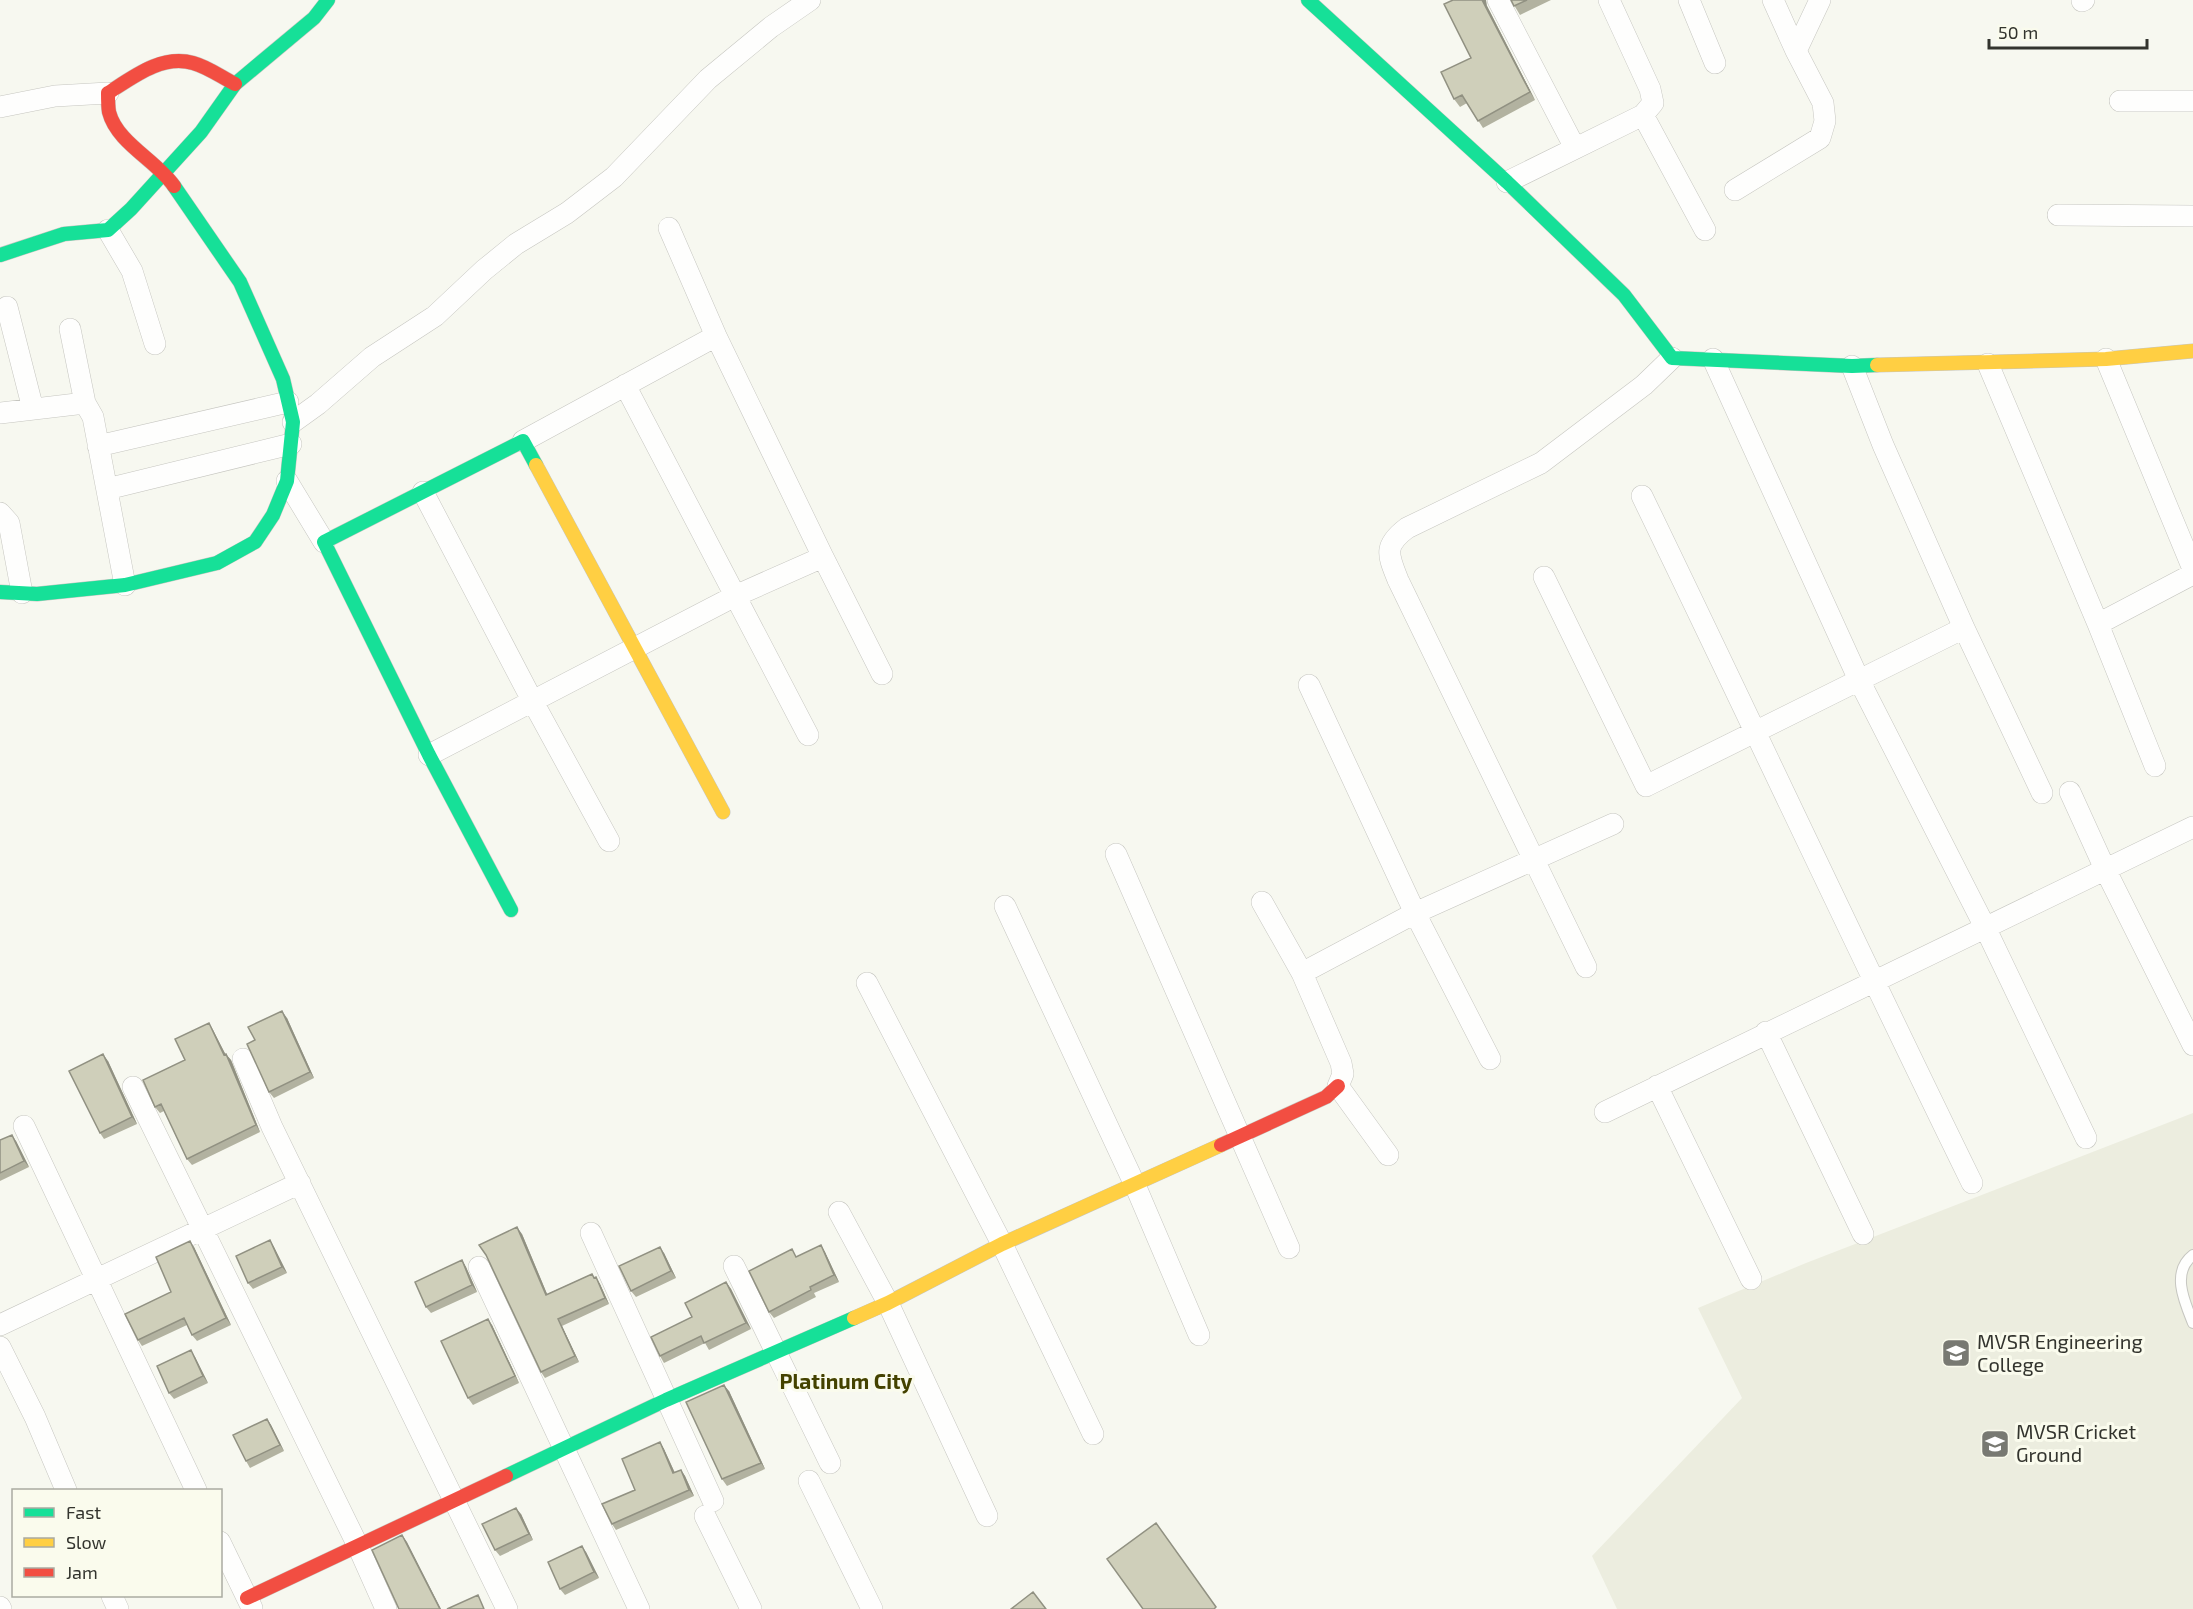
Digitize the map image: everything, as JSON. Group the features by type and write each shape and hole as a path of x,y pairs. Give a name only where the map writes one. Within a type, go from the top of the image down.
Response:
{"street":[{"path":"0,255 64,234 108,230 131,209 201,132 235,84 314,18 328,0"},
{"path":"98,446 291,412 318,404 372,357 435,316 484,270 516,244 567,213 614,177 708,79 771,27 810,0"},
{"path":"1308,0 1508,182 1624,295 1672,358"},
{"path":"1498,0 1575,148"},
{"path":"1508,182 1643,115 1653,103 1650,89 1609,0"},
{"path":"1689,0 1715,63"},
{"path":"1735,190 1820,138 1825,121 1823,103 1773,0"},
{"path":"1796,51 1820,0"},
{"path":"0,107 55,96 108,93 160,63 175,60 193,63 235,84"},
{"path":"0,592 37,594 126,585 217,563 255,542 273,515 287,481 291,444 291,412 283,379 240,282 165,172 120,134 108,112 108,93"},
{"path":"2120,101 2193,101"},
{"path":"1643,115 1705,231"},
{"path":"2058,215 2193,216"},
{"path":"669,228 716,336 882,674"},
{"path":"108,230 132,271 155,344"},
{"path":"7,307 33,409"},
{"path":"70,328 85,403 93,417 126,585"},
{"path":"324,542 523,441 716,336"},
{"path":"1586,967 1398,580 1389,559 1390,545 1396,536 1407,528 1541,463 1644,385 1672,358 1852,366 2106,359 2193,351"},
{"path":"2106,359 2193,569"},
{"path":"1713,360 1859,680 1985,927 2086,1138"},
{"path":"1988,364 2098,624 2155,766"},
{"path":"1852,366 1883,444 1964,628 2042,793"},
{"path":"625,385 808,735"},
{"path":"0,413 85,403"},
{"path":"523,441 723,812"},
{"path":"107,489 291,444"},
{"path":"287,481 324,542 429,755 511,910"},
{"path":"423,492 609,841"},
{"path":"1642,496 1972,1183"},
{"path":"0,513 9,523 22,593"},
{"path":"429,755 735,596 823,557"},
{"path":"2098,624 2193,574"},
{"path":"1544,577 1646,786 1964,628"},
{"path":"1309,684 1415,913 1490,1059"},
{"path":"2070,792 2105,869 2193,1045"},
{"path":"1302,973 1415,913 1613,824"},
{"path":"1605,1112 2193,827"},
{"path":"1116,854 1289,1248"},
{"path":"222,1546 250,1603 357,1545 454,1499 666,1400 888,1303 1002,1244 1326,1097 1338,1086 1343,1074 1341,1063 1302,973 1263,902"},
{"path":"1005,906 1135,1185 1198,1335"},
{"path":"867,983 1002,1244 1093,1434"},
{"path":"1766,1032 1863,1234"},
{"path":"243,1059 300,1183 507,1609"},
{"path":"1338,1086 1388,1155"},
{"path":"1657,1086 1751,1279"},
{"path":"133,1087 357,1545 386,1609"},
{"path":"24,1126 195,1489"},
{"path":"0,1325 300,1183"},
{"path":"839,1212 888,1303 987,1516"},
{"path":"591,1233 666,1400 751,1609"},
{"path":"734,1266 831,1463"},
{"path":"479,1267 639,1609"},
{"path":"0,1347 35,1417 65,1489"},
{"path":"809,1481 872,1609"}],"lane":[{"path":"2193,1255 2185,1261 2180,1278 2185,1303 2193,1323"}],"shaded area":[{"name":"MVSR Engineering College","path":"2193,1113 2193,1609 1617,1609 1592,1556 1742,1398 1698,1308 1806,1263"}],"building":[{"path":"1453,0 1482,0 1530,92 1478,121 1462,95 1454,99 1441,72 1471,58 1444,4"},
{"path":"1511,0 1527,0 1514,6"},
{"path":"282,1011 310,1072 269,1092 247,1044 255,1040 248,1027"},
{"path":"209,1023 224,1055 226,1054 256,1125 187,1159 161,1104 155,1107 143,1080 185,1060 175,1039"},
{"path":"103,1054 132,1117 100,1133 69,1071"},
{"path":"12,1135 24,1161 0,1173 0,1140"},
{"path":"517,1227 546,1295 592,1274 594,1278 596,1277 605,1298 558,1319 575,1356 541,1372 486,1255 479,1245"},
{"path":"270,1240 282,1267 248,1283 236,1256"},
{"path":"190,1241 226,1318 192,1335 184,1318 138,1340 125,1314 171,1292 156,1257"},
{"path":"821,1245 834,1275 769,1312 749,1271 792,1249 796,1257"},
{"path":"660,1247 671,1271 631,1291 619,1266"},
{"path":"462,1260 472,1285 426,1307 415,1282"},
{"path":"726,1282 746,1323 704,1343 701,1336 660,1356 651,1337 692,1317 685,1303"},
{"path":"488,1319 515,1376 468,1398 441,1341"},
{"path":"191,1350 203,1376 169,1393 157,1366"},
{"path":"724,1385 761,1463 722,1479 686,1402"},
{"path":"267,1419 280,1445 246,1461 233,1435"},
{"path":"660,1442 673,1473 681,1470 689,1490 612,1524 602,1504 635,1490 622,1459"},
{"path":"516,1508 529,1534 495,1550 482,1524"},
{"path":"1156,1523 1216,1607 1214,1609 1143,1609 1107,1559"},
{"path":"402,1535 440,1609 399,1609 372,1550"},
{"path":"582,1546 594,1572 560,1589 548,1562"},
{"path":"1033,1592 1046,1609 1011,1609"},
{"path":"478,1595 484,1609 447,1609"}],"traffic: fast":[{"path":"0,255 64,234 108,230 131,209 201,132 235,84 314,18 328,0"},
{"path":"1308,0 1507,182 1624,295 1672,358 1852,366 1877,365"},
{"path":"0,592 37,594 125,585 217,563 255,542 273,515 287,481 293,422 283,379 240,282 174,186"},
{"path":"511,910 429,755 324,542 523,441 536,465"},
{"path":"506,1476 666,1400 854,1318"}],"traffic: slow":[{"path":"1877,365 2106,359 2193,351"},
{"path":"536,465 723,812"},
{"path":"854,1318 1002,1244 1221,1145"}],"traffic: jam":[{"path":"174,186 120,133 109,112 108,93 127,80 159,64 181,61 199,65 235,84"},
{"path":"1221,1145 1326,1097 1338,1086"},
{"path":"247,1598 506,1476"}],"place":[{"name":"MVSR Engineering College","path":"1956,1353"},
{"name":"MVSR Cricket Ground","path":"1995,1444"}],"district":[{"name":"Platinum City","path":"846,1382"}]}
